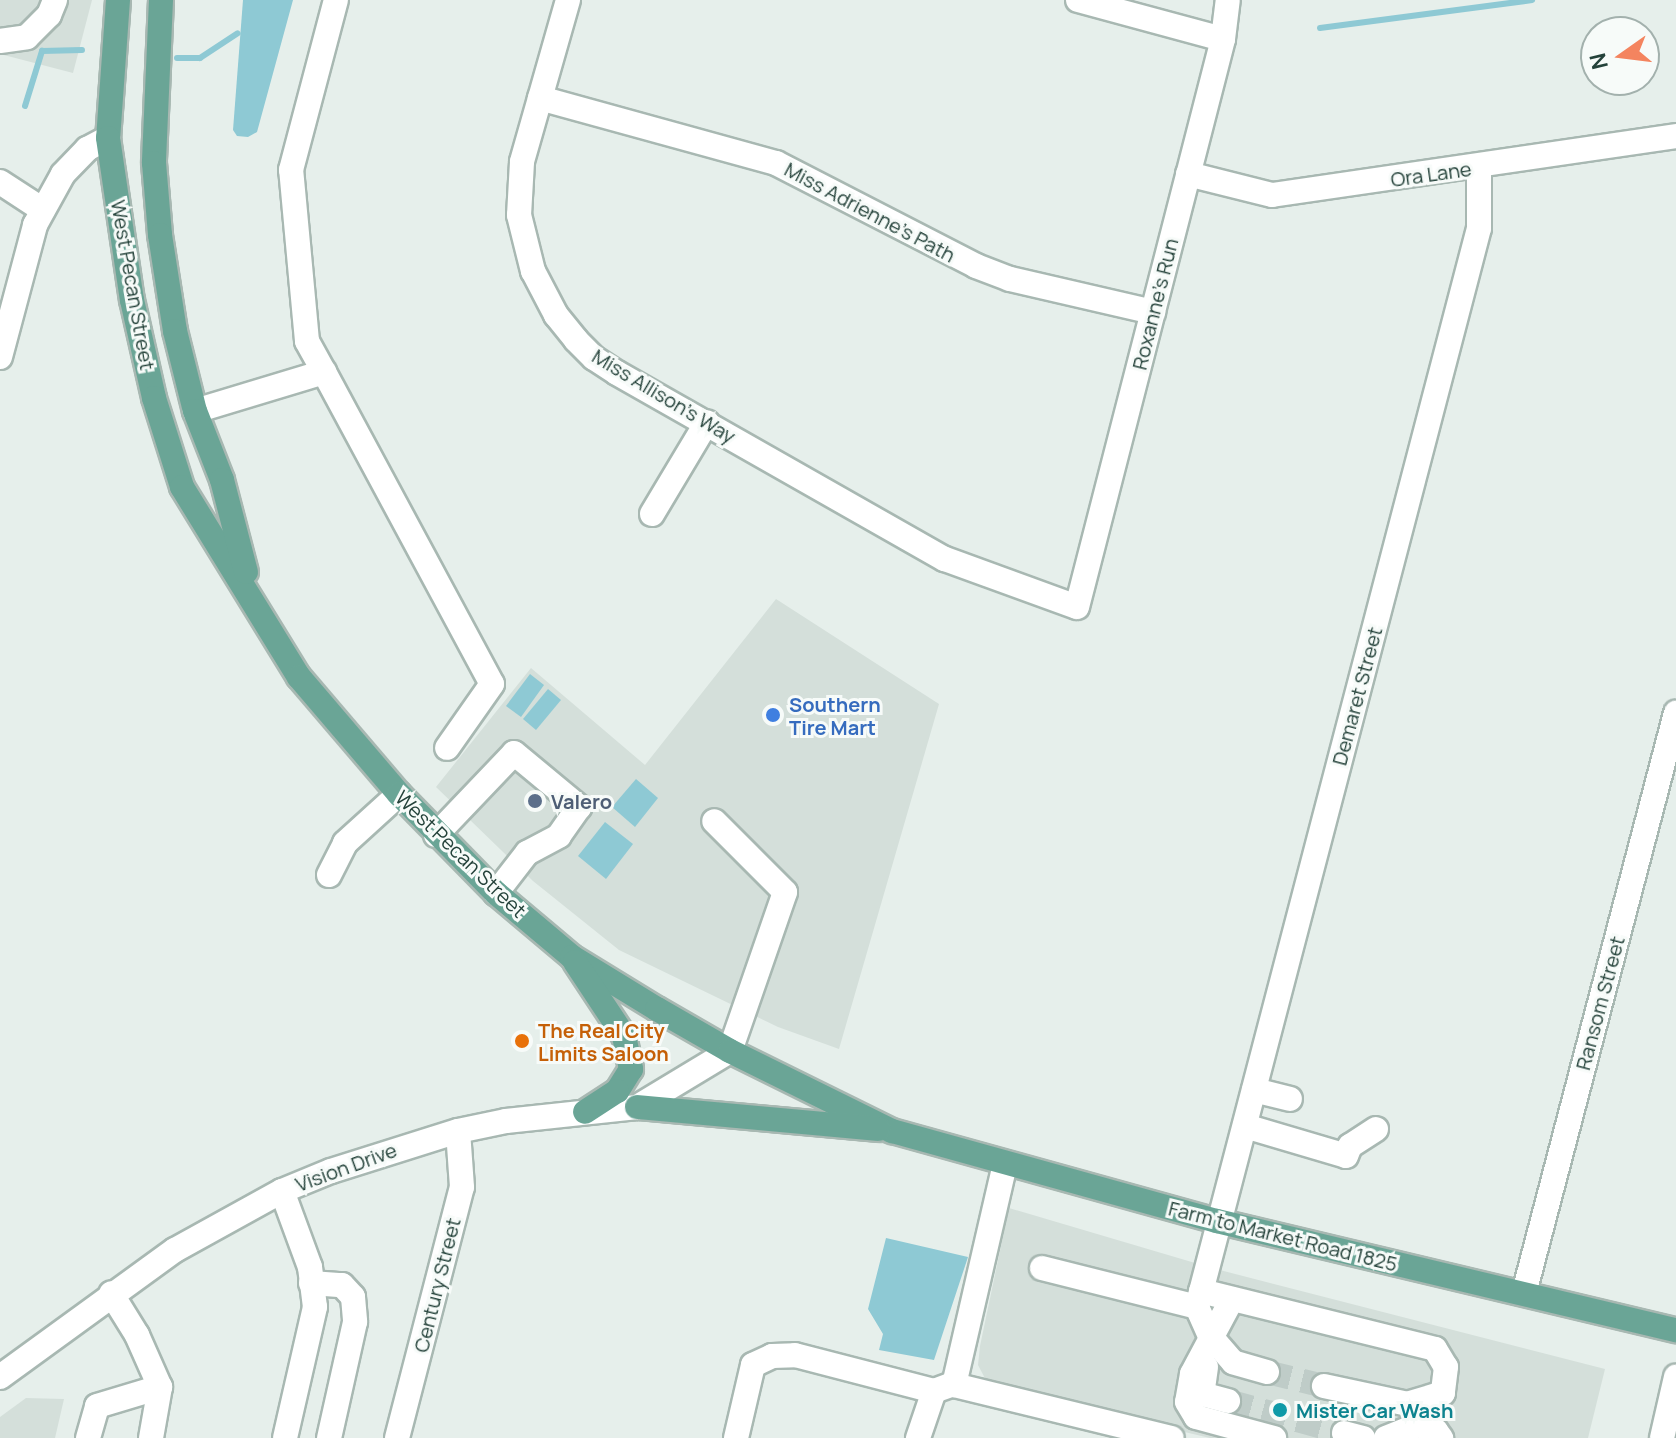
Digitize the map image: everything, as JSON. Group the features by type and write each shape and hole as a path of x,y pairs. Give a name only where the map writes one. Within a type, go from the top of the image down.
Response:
{"main road":[{"name":"West Pecan Street","path":"118,0 108,138 132,300 154,398 182,487 252,594 299,677 436,835 496,893 572,957 730,1051 892,1131"},
{"name":"West Pecan Street","path":"161,0 155,71 155,177 175,331 195,411 222,480 252,594"},
{"path":"572,957 624,1036 631,1069 617,1091 585,1112"},
{"path":"637,1107 892,1131"},
{"name":"Farm to Market Road 1825","path":"892,1131 1217,1221 1676,1330"}],"street":[{"path":"0,41 27,37 49,15 55,0"},
{"path":"336,0 291,170 307,341 492,684 447,748"},
{"name":"Miss Allison's Way","path":"568,0 519,177 519,215 527,254 556,315 594,358 945,559 1077,607"},
{"path":"1078,0 1223,39"},
{"name":"Roxanne's Run","path":"1077,607 1223,39 1228,0"},
{"name":"Miss Adrienne's Path","path":"540,98 776,163 976,266 1010,279 1153,312"},
{"name":"Ora Lane","path":"1188,174 1272,195 1676,136"},
{"path":"0,357 6,312 35,225 63,174 87,149 108,138"},
{"name":"Demaret Street","path":"1199,1299 1479,228 1479,167"},
{"path":"0,182 43,210"},
{"path":"195,411 324,372"},
{"path":"652,514 707,422"},
{"name":"Ransom Street","path":"1524,1293 1676,713"},
{"path":"436,835 514,753 579,807 559,836 527,853 496,893"},
{"path":"329,875 345,843 399,794"},
{"path":"714,821 785,892 730,1051"},
{"name":"Vision Drive","path":"0,1377 111,1293 175,1250 282,1191 358,1162 458,1131 637,1107 730,1051"},
{"path":"1254,1090 1290,1099"},
{"path":"1245,1126 1346,1156 1350,1146 1376,1129"},
{"name":"Century Street","path":"397,1438 462,1187 458,1131"},
{"path":"918,1438 944,1388 1005,1164"},
{"path":"282,1191 310,1267 315,1307 285,1438"},
{"path":"1042,1268 1199,1299 1232,1299 1435,1349 1446,1367 1439,1434 1418,1425 1386,1438"},
{"path":"311,1283 342,1285 353,1297 355,1322 329,1438"},
{"path":"111,1293 137,1335 160,1387 151,1438"},
{"path":"1199,1299 1210,1336 1202,1394 1228,1401"},
{"path":"1232,1299 1222,1323 1210,1336 1192,1374 1187,1402 1196,1417 1274,1438"},
{"path":"1210,1336 1233,1362 1267,1372"},
{"path":"736,1438 753,1365 772,1356 795,1355 1172,1438"},
{"path":"1662,1438 1676,1377"},
{"path":"1324,1386 1408,1404 1443,1393"},
{"path":"88,1438 97,1406 160,1387"}],"shaded area":[{"path":"0,0 92,0 73,73 0,54"},
{"path":"776,599 939,704 839,1049 778,1027 619,950 533,881 436,787 531,668 645,765"},
{"path":"1009,1208 1212,1268 1605,1369 1588,1438 1210,1438 989,1386 978,1365 980,1346"},
{"path":"26,1398 64,1399 55,1438 0,1438 0,1417"}],"water":[{"path":"243,0 293,0 257,132 248,137 237,136 233,130"},
{"path":"530,674 544,685 521,717 506,706"},
{"path":"548,689 561,700 536,730 523,719"},
{"path":"636,779 658,798 635,827 612,807"},
{"path":"605,822 633,844 606,879 578,856"},
{"path":"886,1238 968,1257 934,1360 879,1350 883,1334 868,1309"}],"waterway":[{"path":"1320,28 1532,0"},
{"path":"177,58 200,58 238,33"},
{"path":"25,106 42,51 82,50"}],"tunnel":[{"path":"1267,1372 1324,1386"},
{"path":"1228,1401 1344,1433"}],"place":[{"name":"Southern Tire Mart","path":"773,715"},
{"name":"Valero","path":"535,801"},
{"name":"The Real City Limits Saloon","path":"522,1041"},
{"name":"Mister Car Wash","path":"1280,1410"}]}
